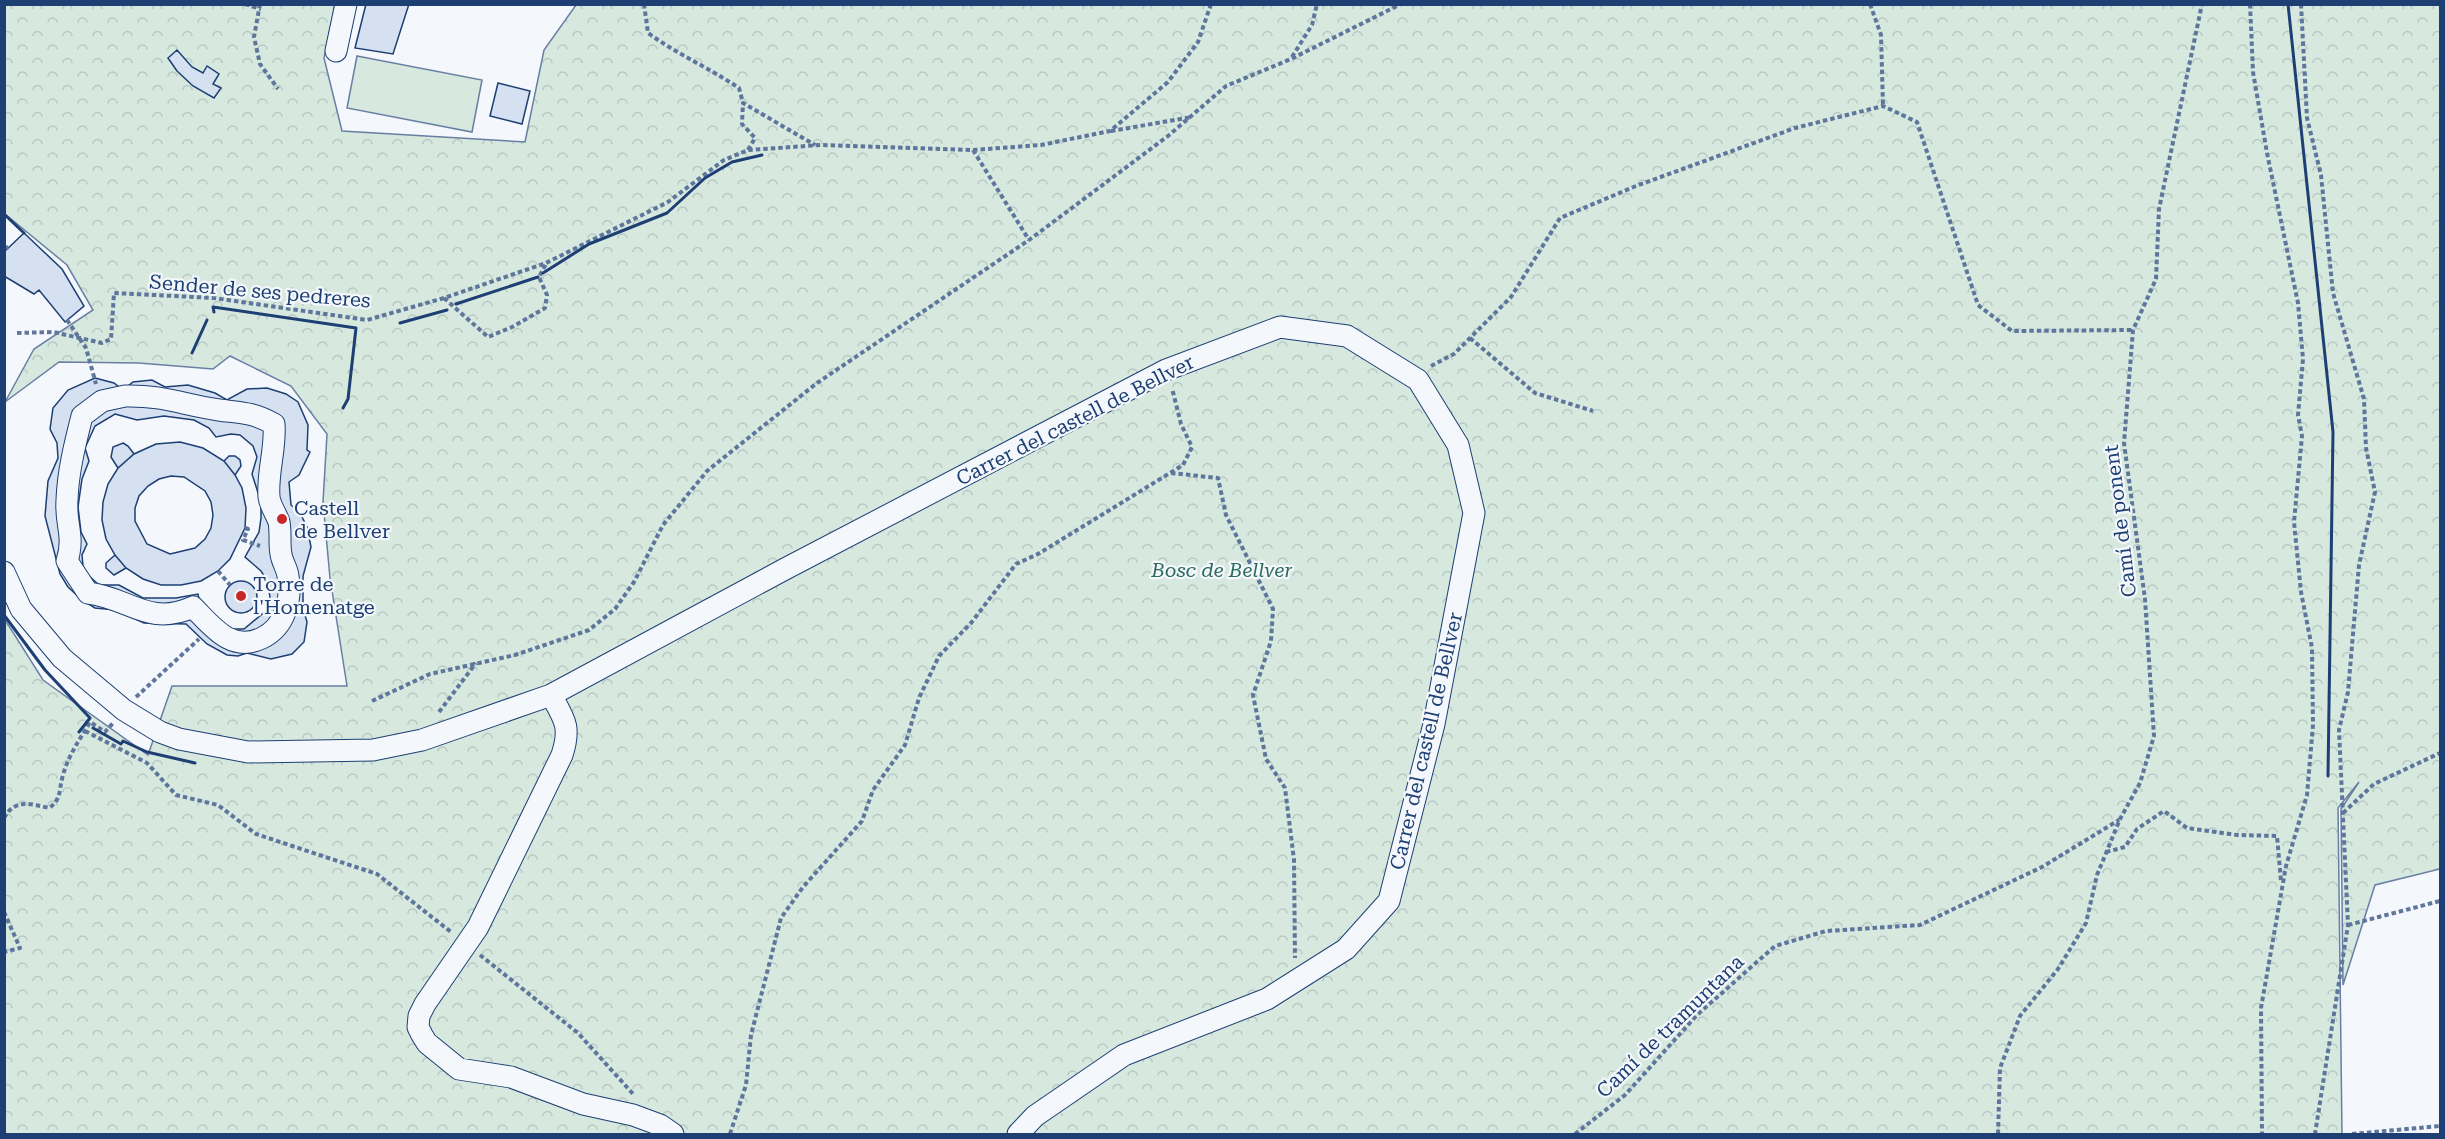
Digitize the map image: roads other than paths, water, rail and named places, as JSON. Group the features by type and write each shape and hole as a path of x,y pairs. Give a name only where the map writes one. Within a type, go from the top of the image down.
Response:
{"street":[{"path":"336,51 346,4"},
{"name":"Carrer del castell de Bellver","path":"4,573 21,609 62,658 124,710 153,728 179,739 248,752 373,750 422,740 551,695 795,563 1166,370 1280,327 1347,336 1418,380 1458,445 1474,513 1434,724 1389,901 1346,949 1267,999 1124,1055 1035,1116 1018,1134"},
{"path":"125,396 154,396 219,410 255,413 273,424 275,441 268,474 269,500 278,520 280,554 288,575 290,597 282,620 275,630 260,640 235,642 219,634 201,637 193,607 177,614 149,615 108,596 88,593 67,561 72,544 66,503 74,446 82,416 102,401 125,396"},
{"path":"551,695 567,728 568,736 562,756 467,944 419,1016 418,1027 428,1043 459,1069 511,1077 583,1104 633,1115 660,1125 673,1134"}],"place":[{"name":"Castell de Bellver","path":"282,519"},
{"name":"Torre de l'Homenatge","path":"241,596"}],"park label":[{"name":"Bosc de Bellver","path":"1222,570"}]}
